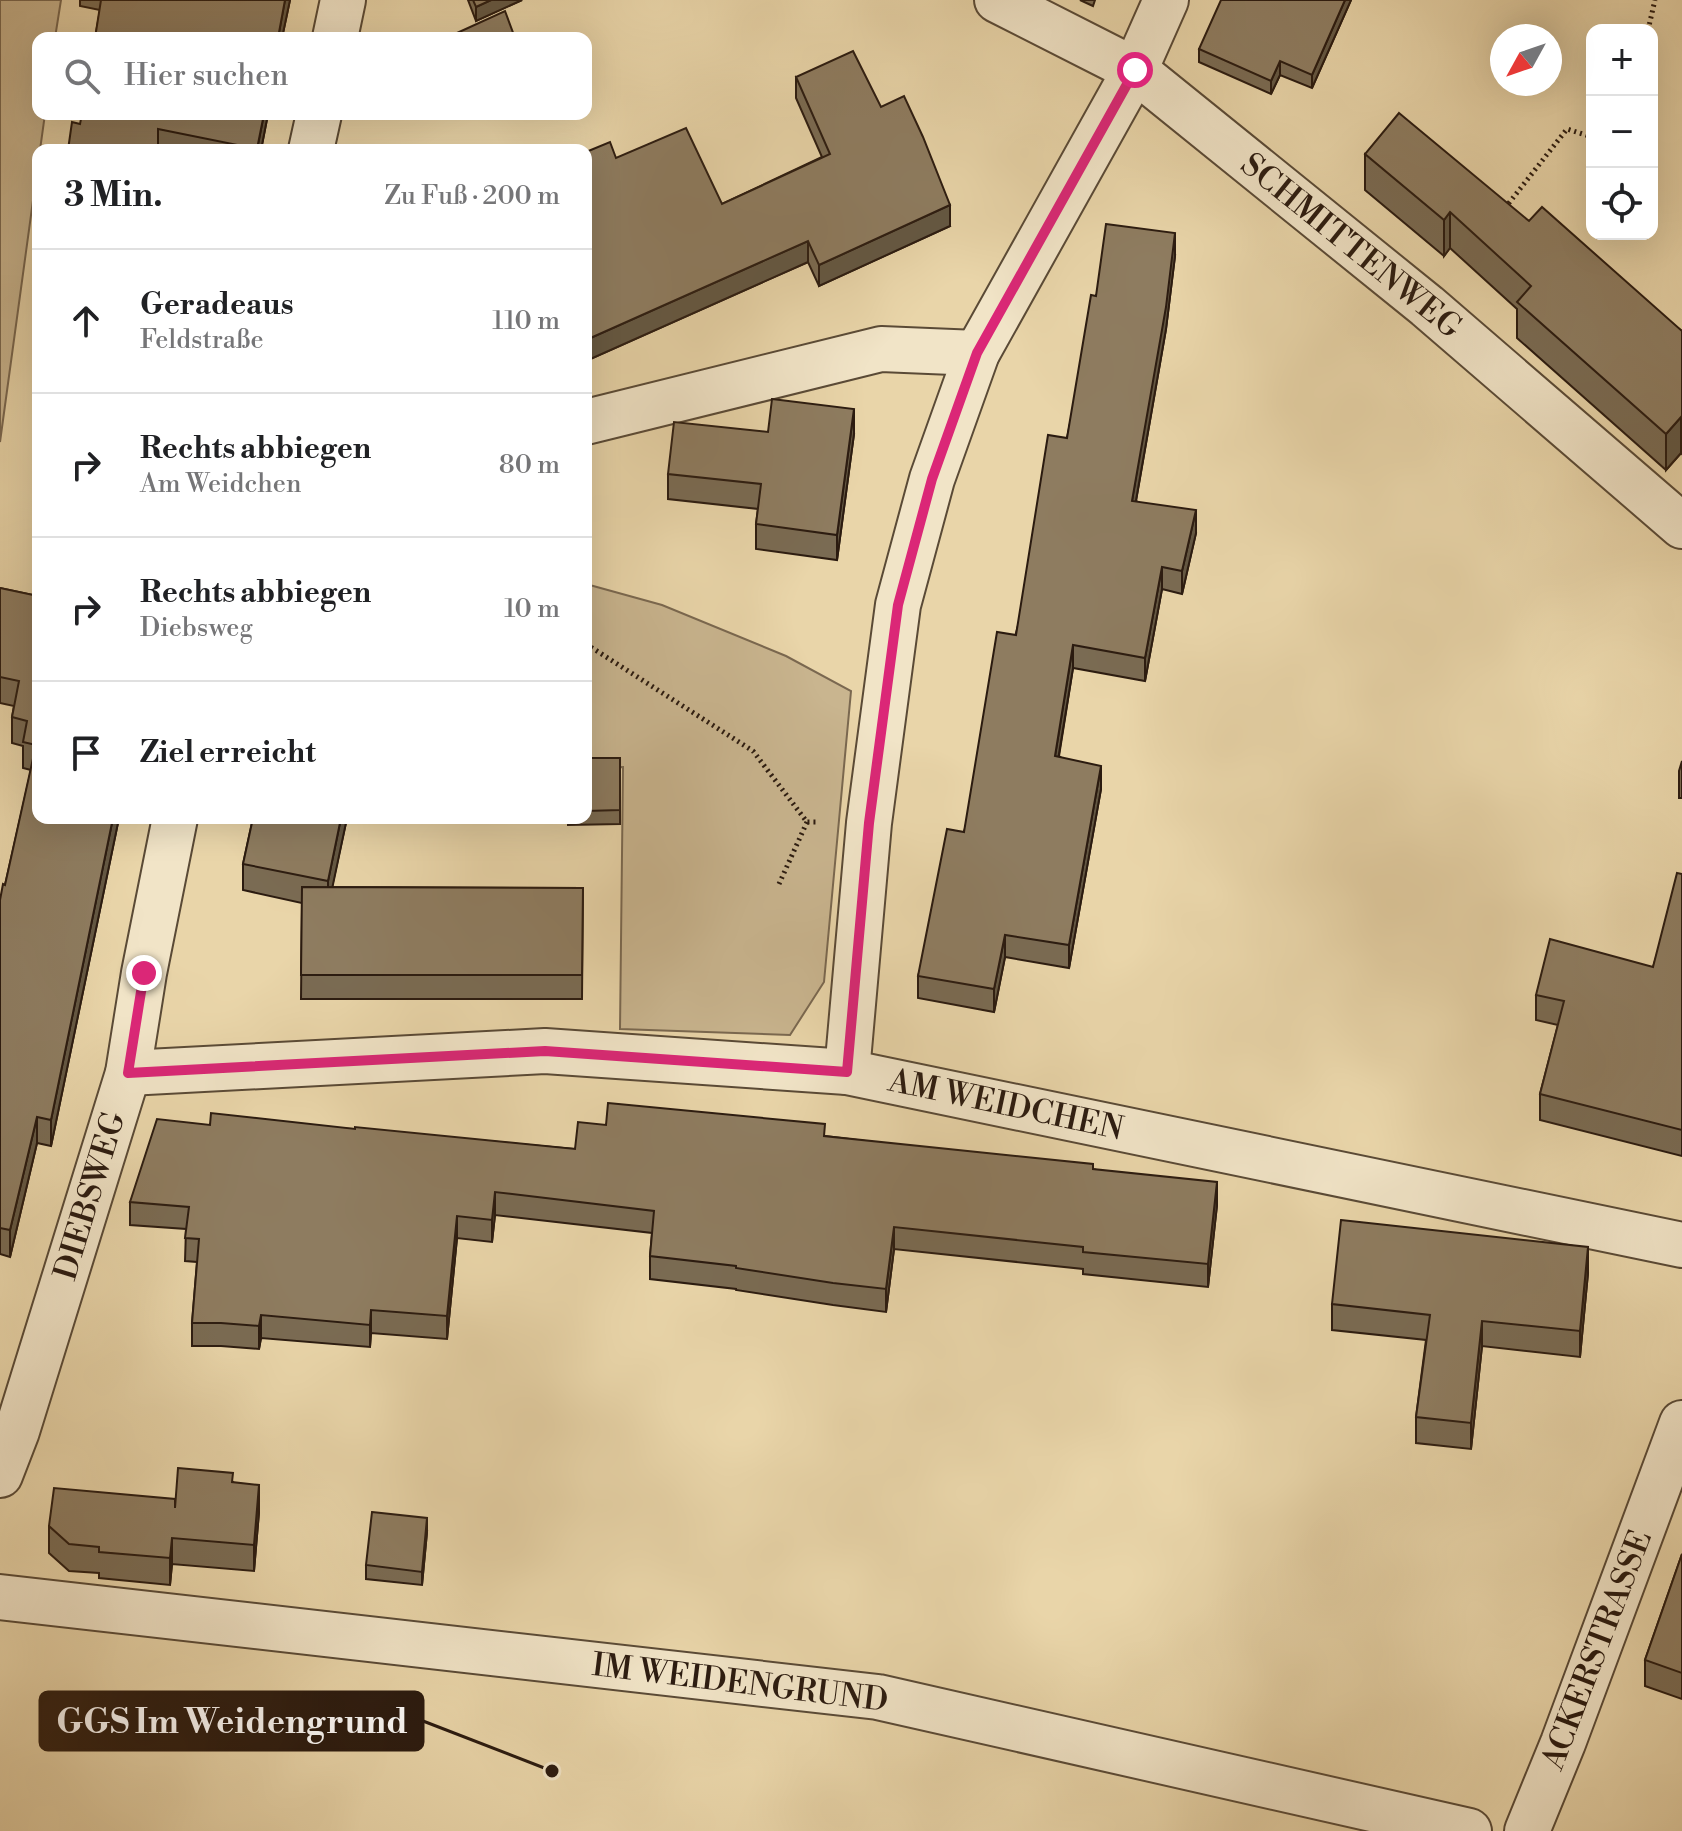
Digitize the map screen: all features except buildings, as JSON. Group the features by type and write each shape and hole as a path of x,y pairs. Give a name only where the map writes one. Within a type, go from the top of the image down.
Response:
{"street":[{"path":"336,32 343,0"},
{"name":"SCHMITTENWEG","path":"997,0 1135,70 1427,306 1682,526"},
{"path":"847,1072 869,823 898,605 932,479 977,353 1135,70 1166,0"},
{"path":"312,144 318,120"},
{"path":"592,421 881,349 977,353"},
{"name":"DIEBSWEG","path":"0,1475 22,1416 128,1073 174,824"},
{"name":"AM WEIDCHEN","path":"128,1073 545,1051 847,1072 1682,1245"},
{"name":"ACKERSTRASSE","path":"1527,1831 1563,1743 1682,1423"},
{"name":"IM WEIDENGRUND","path":"0,1597 878,1697 1469,1831"}],"path":[{"path":"1649,24 1655,0"},
{"path":"1502,212 1567,129 1586,135"},
{"path":"592,648 753,751 807,822"},
{"path":"807,822 869,823"},
{"path":"779,884 807,822"}],"shaded area":[{"path":"0,0 61,0 56,32 32,32 32,120 44,120 41,144 32,144 32,208 0,442"},
{"path":"592,586 662,605 786,656 851,691 824,982 790,1035 620,1029 623,767 592,768"}],"place":[{"name":"GGS Im Weidengrund","path":"552,1771"}],"route":[{"path":"144,973 128,1073 545,1051 847,1072 869,823 898,605 932,479 977,353 1135,70"}]}
